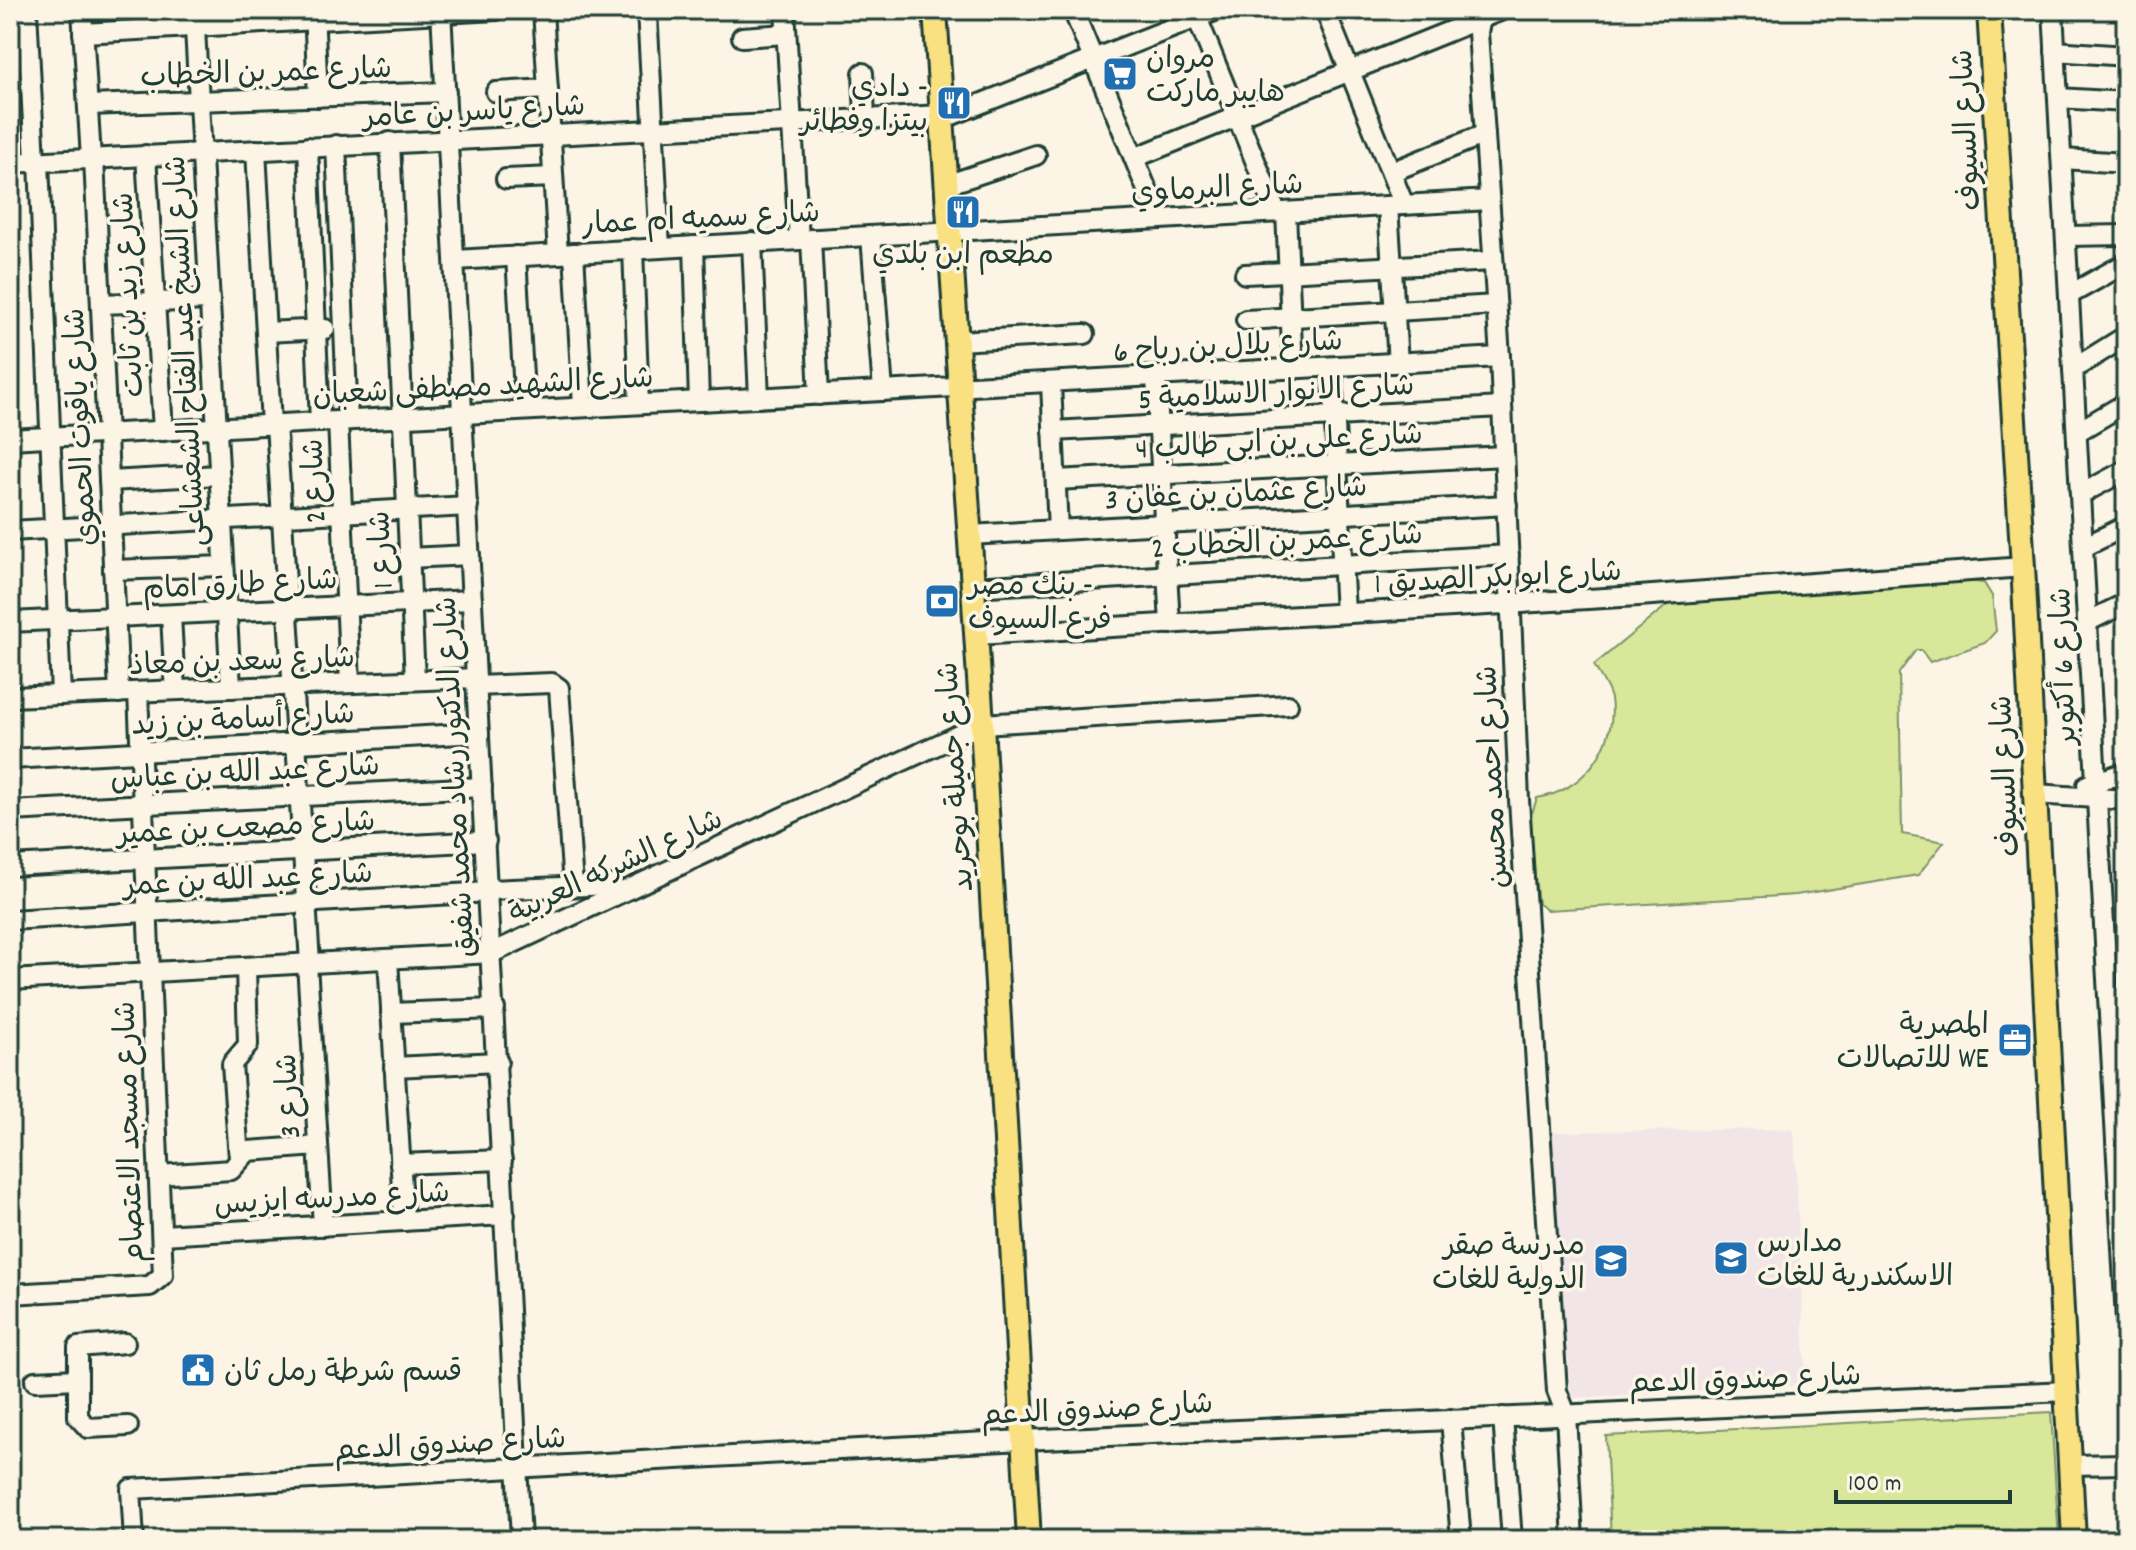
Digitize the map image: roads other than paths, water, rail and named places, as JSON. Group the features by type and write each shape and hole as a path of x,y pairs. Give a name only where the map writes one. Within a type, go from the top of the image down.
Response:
{"main road":[{"name":"شارع جميلة بوحريد","path":"935,10 982,724 1029,1540"},
{"name":"شارع السيوف","path":"1989,10 2023,567 2043,794 2074,1540"}],"street":[{"path":"27,10 52,419 49,437 61,695"},
{"name":"شارع ياقوت الحموي","path":"82,10 101,304 115,617 140,751 142,805"},
{"path":"83,33 194,19 496,10"},
{"path":"543,10 553,177 566,253 583,407"},
{"path":"647,10 660,248"},
{"path":"785,10 791,122 819,395"},
{"path":"1073,10 1159,219"},
{"name":"شارع ياسر بن عامر","path":"10,163 865,118 942,117 1093,59 1196,14 1217,10"},
{"path":"1325,10 1391,172 1396,206 1392,266 1398,363"},
{"path":"1134,158 1482,14 1502,10"},
{"name":"شارع 6 أكتوبر","path":"2053,10 2126,1320"},
{"name":"شارع الدكتور رشاد محمد شفيق","path":"441,12 521,1540"},
{"path":"1196,14 1237,116 1281,212 1289,272 1293,370"},
{"name":"شارع احمد محسن","path":"1482,14 1478,32 1500,357 1519,800 1557,1391 1566,1414 1573,1540"},
{"path":"315,15 318,97"},
{"name":"شارع الشيخ عبد الفتاح الشعشاعى","path":"194,19 231,688"},
{"path":"742,37 786,34"},
{"path":"2055,51 2126,56"},
{"path":"863,73 865,118"},
{"path":"496,92 548,89"},
{"name":"شارع عمر بن الخطاب","path":"88,105 446,92"},
{"path":"2058,98 2126,102"},
{"path":"1391,172 1485,134"},
{"path":"390,142 401,417"},
{"path":"335,421 344,328 336,145"},
{"path":"308,147 316,329 335,421"},
{"path":"256,150 266,332 293,685"},
{"name":"شارع زيد بن ثابت","path":"146,155 163,431"},
{"path":"946,185 1036,155"},
{"path":"2062,159 2126,163"},
{"path":"506,179 553,177"},
{"name":"شارع البرماوي","path":"949,231 1489,200"},
{"name":"شارع سميه ام عمار","path":"456,260 949,231"},
{"path":"2066,236 2126,235"},
{"path":"871,236 883,391"},
{"path":"752,242 759,398"},
{"path":"694,246 699,401"},
{"path":"633,249 639,404"},
{"path":"516,256 525,410"},
{"path":"1245,274 1493,261"},
{"path":"2069,295 2126,263"},
{"path":"101,304 210,300"},
{"path":"1246,320 1496,305"},
{"path":"266,332 344,328"},
{"path":"956,341 1085,334"},
{"path":"2073,369 2126,336"},
{"name":"شارع بلال بن رباح 6","path":"959,387 1500,357"},
{"path":"1332,368 1345,613"},
{"path":"1156,378 1170,624"},
{"path":"1051,384 1058,530"},
{"name":"شارع الشهيد مصطفى شعبان","path":"10,439 959,387"},
{"path":"2077,432 2126,403"},
{"name":"شارع الانوار الاسلامية 5","path":"1053,431 1502,407"},
{"name":"شارع 1","path":"401,417 415,680"},
{"name":"شارع 2","path":"335,421 350,683"},
{"name":"شارع على بن ابى طالب 4","path":"1056,480 1504,456"},
{"path":"2081,494 2126,470"},
{"path":"109,481 219,475"},
{"name":"شارع عثمان بن عفان 3","path":"969,535 1507,505"},
{"path":"10,531 468,506"},
{"path":"2084,547 2126,526"},
{"path":"408,558 470,555"},
{"name":"شارع عمر بن الخطاب 2","path":"972,587 1509,555"},
{"path":"113,570 224,566"},
{"name":"شارع ابو بكر الصديق 1","path":"976,635 1511,603 2023,567"},
{"name":"شارع طارق امام","path":"10,622 472,600"},
{"path":"2089,621 2126,603"},
{"path":"171,615 175,690"},
{"name":"شارع سعد بن معاذ","path":"10,697 415,680 552,683 559,688 573,886"},
{"name":"شارع 3","path":"293,685 323,1226"},
{"path":"982,724 1288,705"},
{"name":"شارع الشركه العربية","path":"10,980 492,953 982,724"},
{"name":"شارع أسامة بن زيد","path":"10,759 479,733"},
{"path":"2095,791 2126,772"},
{"name":"شارع عبد الله بن عباس","path":"10,811 482,787"},
{"path":"2043,794 2095,791 2126,800"},
{"name":"شارع مسجد الاعتصام","path":"10,1294 154,1285 163,1275 142,805"},
{"name":"شارع مصعب بن عمير","path":"10,866 486,841"},
{"name":"شارع عبد الله بن عمر","path":"10,920 613,885"},
{"path":"388,959 404,1221"},
{"path":"239,1158 232,1064 248,1045 246,967"},
{"path":"391,1013 495,1009"},
{"path":"394,1067 498,1062"},
{"path":"159,1175 226,1171 234,1167 248,1151 318,1146"},
{"path":"400,1164 502,1160"},
{"name":"شارع مدرسه ايزيس","path":"162,1235 505,1215"},
{"path":"125,1343 78,1347 77,1379 81,1424 88,1428 128,1426"},
{"path":"35,1381 77,1379"},
{"name":"شارع صندوق الدعم","path":"134,1540 131,1489 1023,1440 2067,1391"},
{"path":"1503,1417 1512,1540"},
{"path":"1451,1419 1461,1540"},
{"path":"2070,1465 2126,1464"}],"place":[{"name":"مروان هايبر ماركت","path":"1120,74"},
{"name":"دادي - بيتزا وفطائر","path":"954,103"},
{"name":"مطعم ابن بلدي","path":"963,212"},
{"name":"بنك مصر - فرع السيوف","path":"942,601"},
{"name":"المصرية للاتصالات WE","path":"2015,1040"},
{"name":"مدارس الاسكندرية للغات","path":"1731,1258"},
{"name":"مدرسة صقر الدولية للغات","path":"1611,1261"},
{"name":"قسم شرطة رمل ثان","path":"198,1370"}]}
